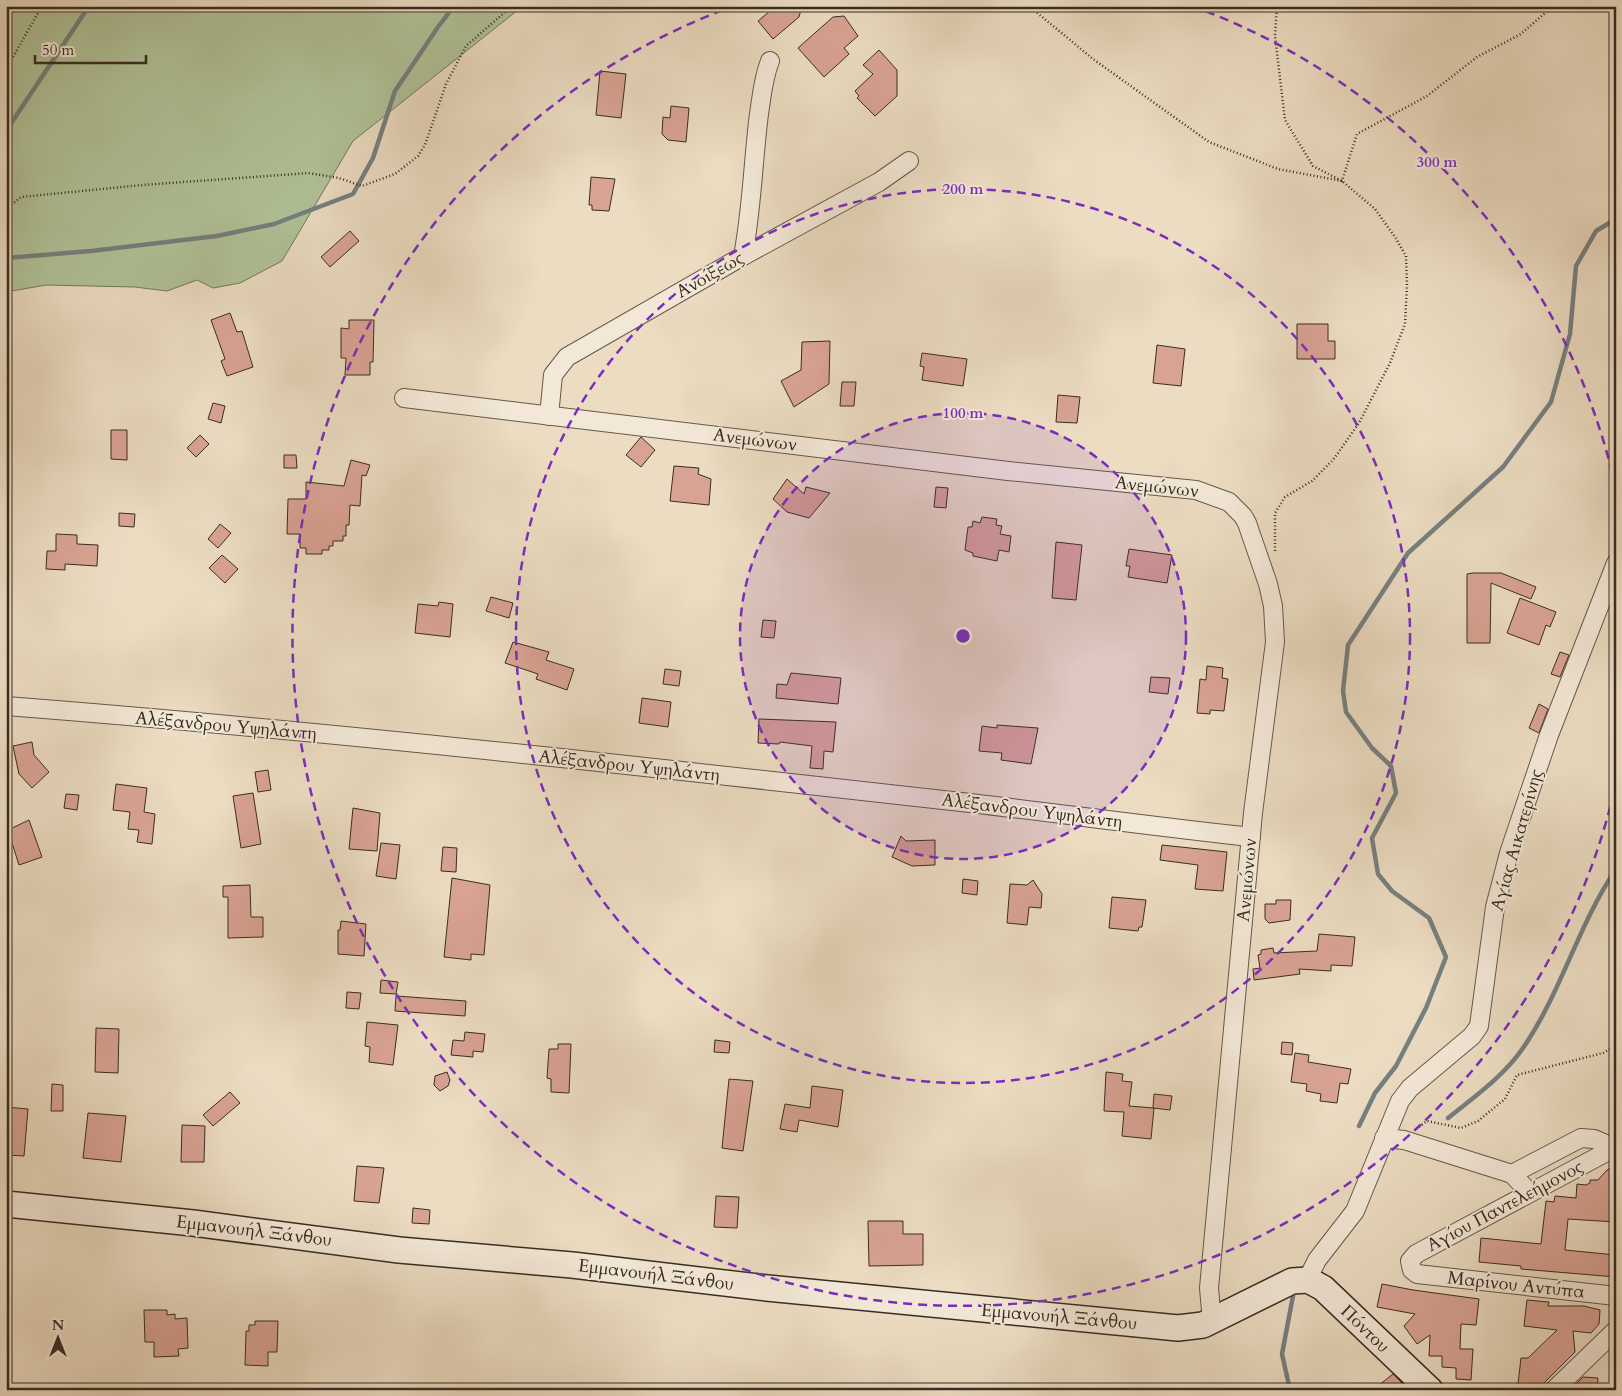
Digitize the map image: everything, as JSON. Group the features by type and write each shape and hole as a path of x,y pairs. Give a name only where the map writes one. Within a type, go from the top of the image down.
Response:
{"street":[{"path":"743,256 749,224 762,91 770,61"},
{"name":"Ανοίξεως","path":"549,416 553,375 562,362 743,256 879,182 909,161"},
{"name":"Ανεμώνων","path":"404,398 1064,478 1196,490 1229,502 1243,516 1256,544 1273,606 1274,631 1272,676 1251,837 1209,1288 1212,1322"},
{"name":"Αγίας Αικατερίνης","path":"1302,1280 1355,1211 1365,1192 1384,1138 1400,1101 1410,1088 1472,1036 1478,1026 1495,907 1509,853 1548,735 1616,564"},
{"name":"Αλέξανδρου Υψηλάντη","path":"6,706 409,742 972,803 1251,837"},
{"path":"1384,1138 1404,1140 1512,1174 1529,1192"},
{"path":"1512,1174 1581,1138 1594,1139 1615,1147"},
{"name":"Αγίου Παντελεήμονος","path":"1417,1274 1412,1270 1410,1261 1416,1254 1615,1147"},
{"name":"Εμμανουήλ Ξάνθου","path":"6,1204 192,1223 399,1250 572,1265 767,1288 1187,1328 1212,1322 1283,1284 1302,1280"},
{"name":"Μαρίνου Αντύπα","path":"1417,1274 1616,1296"},
{"name":"Πόντου","path":"1302,1280 1323,1288 1430,1390"},
{"path":"1554,1390 1616,1330"}],"path":[{"path":"6,70 42,6"},
{"path":"6,209 21,197 142,185 308,174 339,178 362,186 395,174 418,156 425,145 446,84 466,46 512,6"},
{"path":"1029,6 1093,59 1209,142 1278,169 1342,181"},
{"path":"1275,553 1275,513 1285,497 1312,481 1333,460 1360,423 1390,362 1405,324 1406,256 1375,210 1342,181 1313,166 1285,120 1276,36 1277,6"},
{"path":"1342,181 1357,134 1427,96 1477,57 1520,34 1553,6"},
{"path":"1404,1140 1427,1121 1461,1128 1478,1121 1505,1100 1517,1075 1603,1052 1616,1046"}],"green space":[{"path":"6,6 523,6 353,141 282,261 240,283 213,288 197,280 167,291 135,287 46,285 6,292"}],"building":[{"path":"776,6 802,6 799,17 773,39 758,21"},
{"path":"844,16 858,36 844,48 849,54 824,77 798,48 833,17"},
{"path":"879,50 897,70 897,96 875,116 857,98 859,96 855,91 873,74 863,65"},
{"path":"600,71 626,74 621,118 596,115"},
{"path":"671,106 689,108 686,142 668,140 662,134 663,117 670,118"},
{"path":"591,177 615,179 609,211 592,210 592,205 589,205"},
{"path":"350,231 359,241 330,267 321,257"},
{"path":"230,313 237,332 242,331 253,367 227,376 221,361 225,359 211,320"},
{"path":"349,320 374,320 373,362 370,362 370,375 345,375 346,358 341,358 341,328 349,329"},
{"path":"1297,324 1328,324 1328,341 1335,341 1335,359 1297,359"},
{"path":"830,341 829,384 794,407 781,381 801,370 802,342"},
{"path":"1157,345 1185,349 1181,386 1153,383"},
{"path":"922,353 967,359 963,386 922,380 924,367 920,366"},
{"path":"842,382 856,382 854,406 840,406"},
{"path":"1058,395 1080,397 1077,423 1056,422"},
{"path":"213,403 225,406 221,423 208,419"},
{"path":"111,430 127,430 127,460 111,459"},
{"path":"200,435 209,444 196,457 187,448"},
{"path":"641,437 655,450 641,467 626,455"},
{"path":"284,455 296,455 297,468 284,468"},
{"path":"351,460 370,465 366,476 362,475 360,506 350,505 349,525 346,525 346,536 343,536 343,541 333,541 333,546 329,546 329,550 322,550 322,554 306,554 306,548 300,548 300,534 287,534 288,499 306,499 306,482 344,486"},
{"path":"674,466 699,468 698,474 711,479 709,505 670,501"},
{"path":"787,479 804,494 806,487 830,493 809,518 787,512 773,499"},
{"path":"936,487 948,488 946,508 934,507"},
{"path":"119,513 135,514 134,527 119,526"},
{"path":"982,517 997,519 996,525 1002,526 1000,534 1011,536 1009,552 999,550 997,561 973,556 973,553 965,550 968,527 972,527 973,521 980,523"},
{"path":"220,524 231,533 218,548 208,539"},
{"path":"56,534 77,535 77,544 98,545 97,566 65,564 65,570 46,569 47,551 56,551"},
{"path":"1056,542 1082,545 1076,600 1052,598"},
{"path":"1129,549 1172,555 1167,583 1128,577 1130,566 1126,566"},
{"path":"222,555 238,569 225,583 209,568"},
{"path":"1501,573 1536,587 1531,599 1491,583 1490,643 1467,643 1467,574"},
{"path":"491,597 513,603 509,618 486,611"},
{"path":"1520,598 1556,612 1550,627 1546,625 1539,645 1507,633"},
{"path":"439,602 453,604 450,637 415,633 418,604 438,606"},
{"path":"763,620 776,621 774,638 761,637"},
{"path":"513,642 549,652 546,660 574,669 567,690 536,679 538,674 505,663"},
{"path":"1560,652 1569,655 1560,677 1551,674"},
{"path":"1207,666 1223,668 1222,678 1228,679 1224,711 1210,710 1210,714 1197,713 1200,679 1206,680"},
{"path":"665,669 681,671 679,686 663,684"},
{"path":"791,673 841,678 838,704 776,698 777,684 787,685"},
{"path":"1151,677 1170,678 1168,694 1149,692"},
{"path":"642,698 671,702 668,727 639,723"},
{"path":"1539,704 1548,709 1539,733 1529,728"},
{"path":"759,719 836,722 833,752 824,751 823,769 810,768 812,746 780,742 779,744 758,743"},
{"path":"997,725 1038,728 1031,764 1001,760 1002,753 979,751 982,726 997,728"},
{"path":"32,742 34,755 49,772 32,788 19,774 13,746"},
{"path":"268,770 271,790 258,792 255,772"},
{"path":"116,784 147,788 144,812 155,814 152,844 137,842 139,830 128,829 130,812 113,810"},
{"path":"253,793 261,844 241,848 233,796"},
{"path":"66,794 79,795 77,810 64,808"},
{"path":"353,808 380,813 377,851 349,849"},
{"path":"29,820 42,857 19,865 8,830"},
{"path":"901,836 906,841 935,840 935,865 912,866 892,857"},
{"path":"381,843 400,845 396,879 376,876"},
{"path":"1162,845 1227,852 1223,891 1195,889 1198,865 1160,860"},
{"path":"443,847 457,848 456,872 441,871"},
{"path":"452,878 490,885 484,955 471,954 471,960 444,957"},
{"path":"963,879 978,881 977,895 962,893"},
{"path":"1033,880 1042,894 1041,908 1029,907 1027,925 1007,923 1010,884 1027,885"},
{"path":"250,885 251,917 263,917 263,937 228,938 228,897 223,897 223,886"},
{"path":"1112,897 1146,900 1142,927 1139,927 1138,931 1109,928"},
{"path":"1276,900 1291,900 1290,920 1269,923 1265,919 1265,904 1276,904"},
{"path":"341,921 366,924 364,956 338,954 338,930 340,930"},
{"path":"1319,934 1355,937 1352,966 1331,965 1331,971 1299,969 1300,974 1254,980 1253,969 1260,968 1258,955 1261,954 1261,950 1273,948 1274,953 1317,951"},
{"path":"381,980 398,982 396,994 380,993"},
{"path":"347,992 361,993 359,1009 346,1008"},
{"path":"396,996 466,1001 465,1016 395,1011"},
{"path":"367,1022 398,1025 393,1065 369,1062 370,1047 365,1046"},
{"path":"96,1028 119,1029 118,1073 95,1072"},
{"path":"465,1032 485,1034 483,1052 473,1051 473,1057 451,1055 453,1040 464,1041"},
{"path":"715,1040 730,1042 729,1053 714,1052"},
{"path":"1282,1042 1293,1043 1292,1055 1281,1054"},
{"path":"558,1044 571,1044 569,1093 551,1092 551,1079 547,1078 549,1049 558,1049"},
{"path":"1295,1053 1309,1055 1308,1062 1351,1069 1348,1084 1340,1083 1337,1103 1320,1101 1321,1094 1306,1091 1307,1084 1291,1082"},
{"path":"447,1072 450,1080 448,1086 440,1091 434,1085 435,1076"},
{"path":"1106,1072 1123,1074 1122,1081 1132,1082 1129,1106 1154,1108 1151,1139 1122,1136 1124,1112 1104,1111"},
{"path":"729,1079 753,1081 743,1151 722,1148"},
{"path":"52,1084 63,1085 63,1111 51,1111"},
{"path":"812,1086 843,1090 838,1127 799,1120 797,1132 780,1129 785,1104 810,1108"},
{"path":"230,1092 240,1103 213,1126 203,1115"},
{"path":"1154,1094 1172,1096 1170,1110 1153,1108"},
{"path":"6,1107 28,1109 24,1156 6,1155"},
{"path":"88,1113 126,1116 121,1162 83,1158"},
{"path":"182,1125 205,1126 204,1162 181,1162"},
{"path":"1616,1165 1616,1222 1568,1219 1565,1250 1616,1255 1616,1277 1521,1269 1521,1266 1479,1262 1481,1238 1541,1244 1546,1201 1554,1202 1555,1196 1576,1198 1577,1184 1586,1185 1590,1183 1590,1180 1598,1180 1607,1170"},
{"path":"357,1166 384,1168 379,1203 354,1201"},
{"path":"716,1196 739,1197 737,1228 714,1227"},
{"path":"413,1208 430,1210 429,1224 412,1223"},
{"path":"868,1221 903,1221 903,1234 923,1234 923,1265 869,1266"},
{"path":"1382,1284 1479,1299 1476,1325 1461,1324 1460,1349 1473,1349 1471,1380 1456,1379 1456,1368 1442,1367 1442,1356 1429,1356 1430,1335 1417,1344 1404,1326 1415,1314 1377,1307"},
{"path":"1527,1300 1549,1302 1548,1306 1584,1306 1600,1310 1599,1324 1591,1333 1573,1331 1575,1352 1537,1390 1523,1390 1518,1384 1521,1358 1528,1358 1557,1330 1524,1326"},
{"path":"144,1310 167,1310 167,1315 175,1314 175,1319 187,1318 188,1348 178,1349 179,1356 154,1357 154,1342 145,1342"},
{"path":"255,1321 278,1321 277,1352 268,1352 268,1366 245,1365 246,1331 249,1331 249,1325 255,1325"},
{"path":"1393,1374 1403,1384 1395,1390 1373,1390"},
{"path":"1583,1377 1598,1378 1597,1390 1573,1390 1574,1386"}],"waterway":[{"path":"6,131 89,6"},
{"path":"6,258 91,251 217,236 274,224 353,194 373,158 395,91 454,6"},
{"path":"1359,1126 1375,1093 1396,1066 1426,1008 1446,957 1429,918 1392,891 1378,874 1372,838 1396,793 1391,766 1372,748 1346,712 1343,691 1348,645 1408,553 1503,467 1551,402 1570,334 1576,266 1596,231 1616,219"},
{"path":"1448,1118 1498,1077 1523,1048 1548,1005 1591,913 1616,869"},
{"path":"1290,1390 1282,1354 1293,1296"}]}
